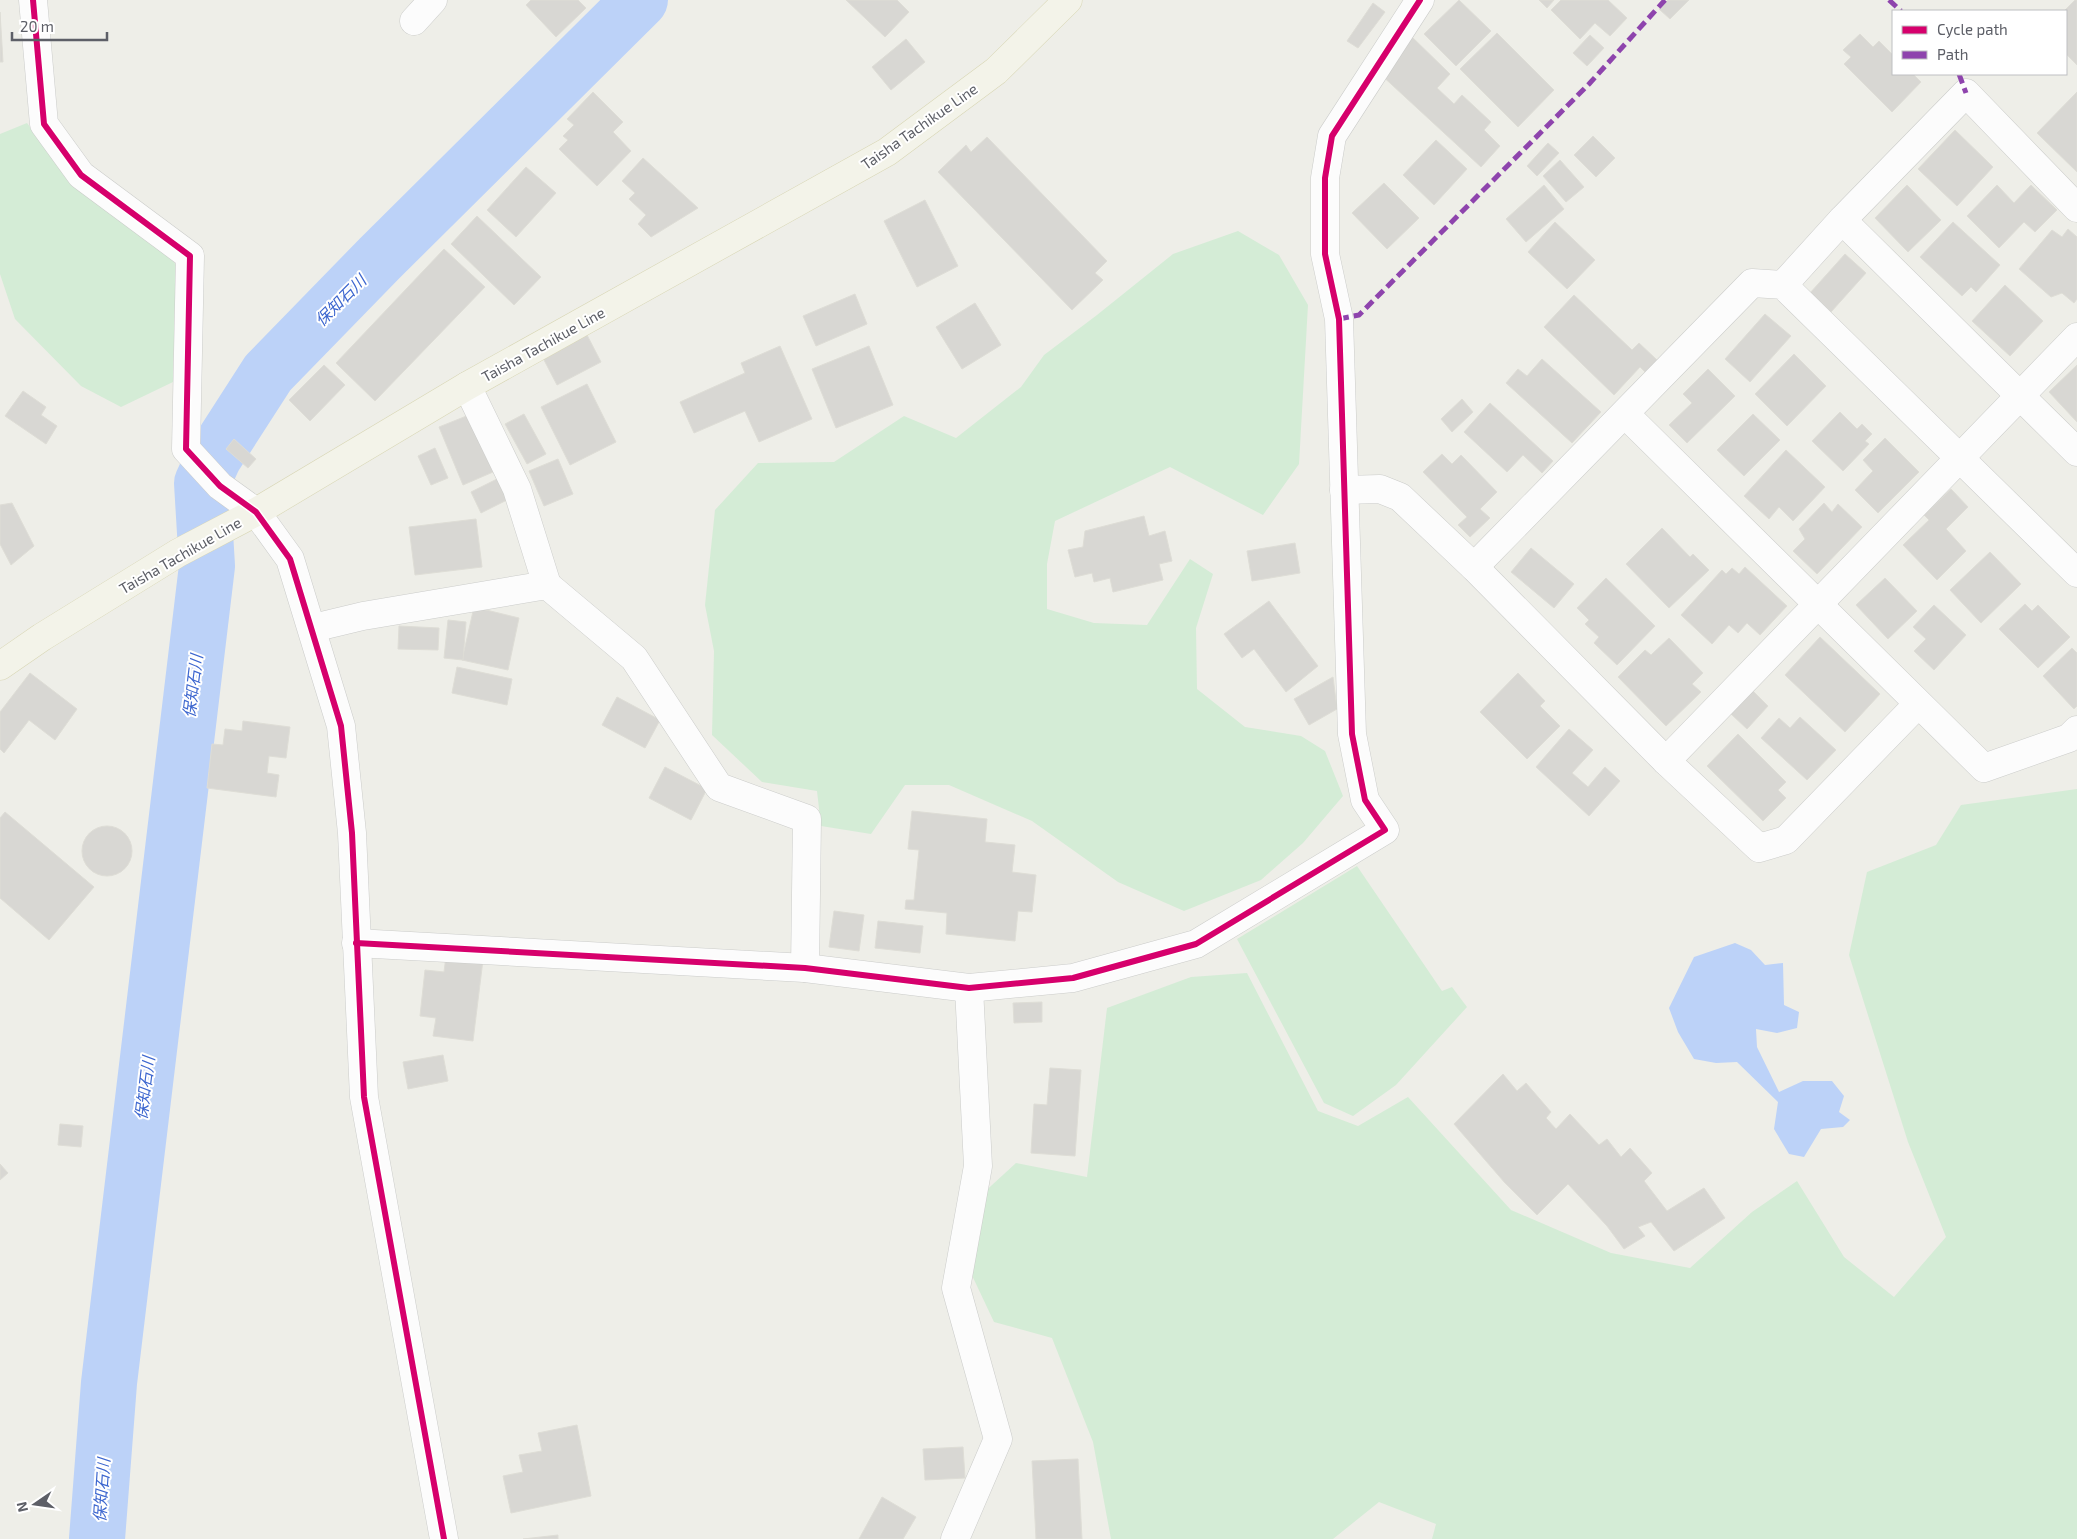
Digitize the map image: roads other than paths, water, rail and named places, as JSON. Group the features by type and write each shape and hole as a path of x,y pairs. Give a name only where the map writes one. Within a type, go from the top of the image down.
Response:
{"main road":[{"name":"Taisha Tachikue Line","path":"0,666 42,637 178,553 256,512 467,386 887,152 996,71 1068,0"}],"street":[{"path":"33,0 44,124 81,175 190,256 186,448 220,486 256,512 290,559 313,628 341,726 352,833 364,1097 444,1539"},
{"path":"414,21 433,0"},
{"path":"356,943 805,968 969,988 1073,978 1196,944 1385,830 1365,800 1352,734 1339,319 1325,254 1325,178 1332,136 1420,0"},
{"path":"1783,284 1842,220 1966,93 2077,208"},
{"path":"1842,220 2077,452"},
{"path":"1474,567 1752,283 1783,284 2077,573"},
{"path":"1666,761 1959,457 2077,338"},
{"path":"467,386 517,489 547,585 634,658 719,787 807,819 805,968"},
{"path":"1625,414 1984,768 2069,738 2077,730"},
{"path":"1344,490 1380,489 1400,497 1474,567 1666,761 1759,848 1786,840 1918,704"},
{"path":"313,628 363,616 547,585"},
{"path":"955,1539 998,1439 956,1288 978,1166 969,988"}],"water":[{"path":"1735,943 1751,950 1765,965 1783,963 1784,1005 1799,1012 1797,1028 1777,1033 1756,1029 1757,1047 1779,1092 1803,1081 1832,1081 1844,1096 1839,1112 1850,1120 1843,1127 1821,1129 1804,1157 1789,1154 1774,1129 1778,1102 1737,1062 1716,1063 1694,1059 1678,1032 1669,1008 1694,957"}],"waterway":[{"name":"保知石川","path":"97,1539 109,1383 207,566 202,483 214,457 268,373 380,258 640,0"}]}
